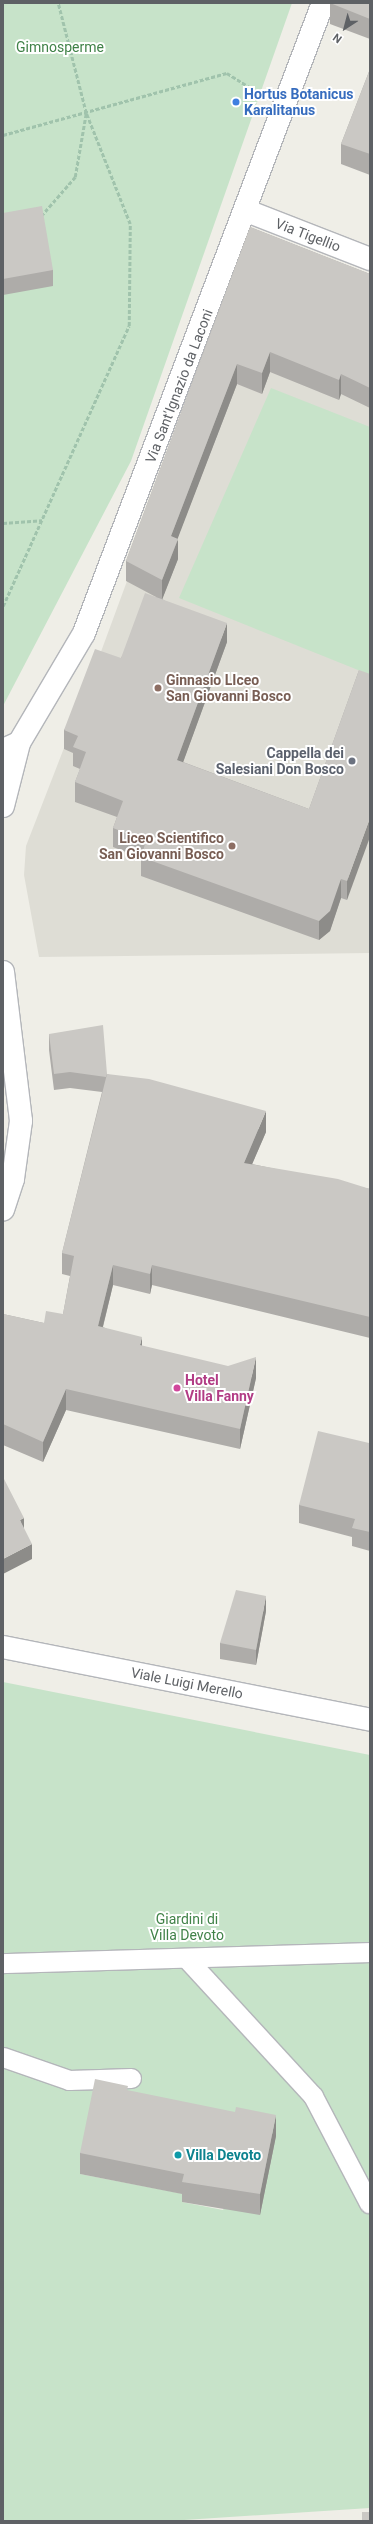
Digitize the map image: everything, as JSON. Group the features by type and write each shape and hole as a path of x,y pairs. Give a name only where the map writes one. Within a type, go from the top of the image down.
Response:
{"street":[{"name":"Via Sant'Ignazio da Laconi","path":"3,806 11,746 84,633 247,211 283,108 323,3"},
{"name":"Via Tigellio","path":"247,211 370,258"},
{"path":"3,972 21,1120 13,1179 3,1209"},
{"name":"Viale Luigi Merello","path":"3,1647 370,1720"}],"lane":[{"path":"3,1963 187,1960 370,1952"},
{"path":"187,1960 312,2096 369,2203"},
{"path":"3,2057 69,2080 131,2078"}],"path":[{"path":"3,606 129,326 130,224 86,113 58,3"},
{"path":"3,135 227,73 283,108"},
{"path":"36,217 43,215 76,177 86,113"},
{"path":"3,523 42,520"}],"shaded area":[{"path":"250,247 370,294 370,953 39,957 24,875 26,846 95,668"}],"green space":[{"name":"Gimnosperme","path":"3,3 292,3 131,461 3,706"},
{"path":"271,388 370,427 370,689 368,674 179,598"},
{"name":"Giardini di Villa Devoto","path":"3,1682 370,1755 370,2508 169,2521 3,2521","holes":["128,2107 224,2208 223,2210 182,2202 184,2194 80,2174"]}],"building":[{"path":"330,3 370,3 370,19"},
{"path":"370,69 370,154 341,144"},
{"path":"42,206 53,270 3,279 3,213"},
{"path":"250,227 370,274 370,388 341,374 339,380 270,352 262,373 237,364 171,536 178,539 162,580 126,561"},
{"path":"145,593 227,623 177,760 309,809 359,670 370,674 370,818 347,881 341,879 330,911 319,921 141,857 146,841 113,828 123,801 75,782 86,752 73,747 78,736 64,730 95,649 121,658"},
{"path":"103,1025 106,1077 70,1072 54,1074 49,1034"},
{"path":"107,1074 149,1079 266,1111 244,1163 338,1179 370,1189 370,1317 152,1265 150,1274 113,1265 98,1326 142,1337 140,1345 228,1366 256,1357 240,1429 66,1389 43,1442 3,1424 3,1314 44,1323 46,1311 63,1314 74,1256 62,1253"},
{"path":"318,1431 369,1443 370,1439 370,1532 352,1528 355,1519 299,1505"},
{"path":"3,1477 24,1518 20,1520 32,1544 3,1559"},
{"path":"236,1590 266,1596 256,1650 220,1643"},
{"name":"Villa Devoto","path":"95,2079 128,2086 127,2090 235,2112 236,2107 276,2115 260,2194 182,2182 184,2174 80,2153"},
{"path":"362,2512 370,2512 370,2521 362,2521"}],"place":[{"name":"Hortus Botanicus Karalitanus","path":"236,102"},
{"name":"Ginnasio LIceo San Giovanni Bosco","path":"158,688"},
{"name":"Cappella dei Salesiani Don Bosco","path":"352,761"},
{"name":"Liceo Scientifico San Giovanni Bosco","path":"232,846"},
{"name":"Hotel Villa Fanny","path":"177,1388"},
{"name":"Villa Devoto","path":"178,2155"}]}
